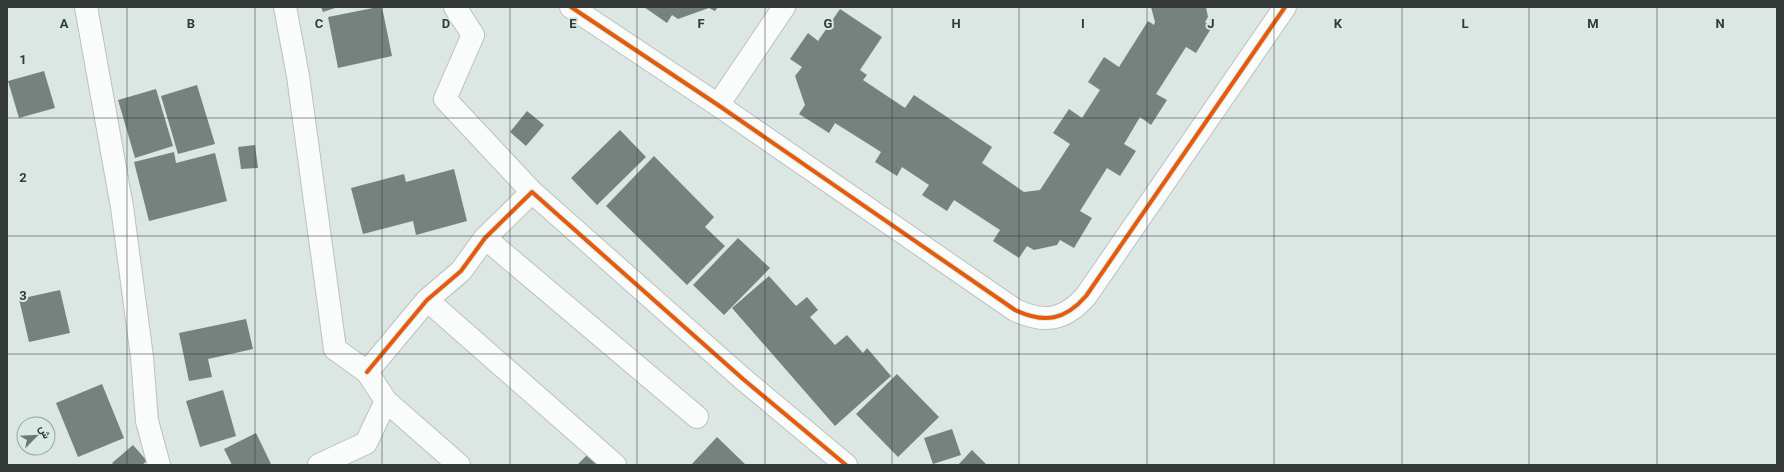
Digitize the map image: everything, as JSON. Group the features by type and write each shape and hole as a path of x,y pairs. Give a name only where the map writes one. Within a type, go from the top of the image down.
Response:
{"street":[{"path":"86,7 122,207 142,357 147,421 159,465"},
{"path":"285,7 298,76 335,350 367,372 386,401 459,465"},
{"path":"455,7 473,35 446,99 532,192 743,379 846,465"},
{"path":"571,7 718,105 1015,310 1030,317 1046,318 1062,316 1076,308 1086,296 1285,7"},
{"path":"718,105 784,7"},
{"path":"367,372 427,300 461,271 485,238 532,192"},
{"path":"485,238 697,417"},
{"path":"427,300 615,465"},
{"path":"319,465 366,443 386,401"}],"building":[{"path":"321,7 338,7 323,12"},
{"path":"382,7 392,56 338,68 328,17"},
{"path":"644,7 718,7 715,11 709,8 678,19 672,15 667,23"},
{"path":"1151,7 1206,7 1208,17 1205,22 1212,27 1196,53 1186,47 1156,94 1167,100 1151,125 1140,117 1124,144 1136,151 1120,176 1107,168 1080,211 1092,218 1074,248 1060,240 1057,245 1034,250 1027,246 1019,258 993,241 1000,230 954,200 947,211 922,195 929,185 902,167 897,176 875,162 881,152 835,123 829,133 799,114 805,105 795,76 802,67 790,59 808,33 818,41 840,9 882,37 860,70 867,75 863,80 905,108 914,95 992,147 982,163 1024,192 1040,190 1070,144 1053,133 1069,109 1082,118 1100,90 1088,82 1104,57 1119,67 1148,21 1154,25 1155,22"},
{"path":"44,71 55,108 19,118 8,81"},
{"path":"197,85 215,144 178,154 161,96"},
{"path":"156,89 173,146 135,158 118,100"},
{"path":"527,111 544,125 526,146 510,132"},
{"path":"620,130 646,157 597,205 571,178"},
{"path":"255,145 258,168 241,169 238,147"},
{"path":"174,152 176,163 215,153 227,201 149,221 134,162"},
{"path":"654,156 714,217 705,227 725,246 687,285 606,206"},
{"path":"454,169 467,221 416,235 413,221 363,234 351,188 404,174 406,182"},
{"path":"738,238 770,268 724,315 693,285"},
{"path":"769,276 796,306 807,297 818,310 810,317 835,345 847,335 863,353 867,348 891,376 835,426 732,308"},
{"path":"60,290 70,333 29,342 19,299"},
{"path":"246,319 253,349 208,359 212,377 189,381 179,333"},
{"path":"897,374 939,417 898,457 856,414"},
{"path":"102,384 124,438 78,457 56,403"},
{"path":"223,390 236,436 200,447 186,401"},
{"path":"952,429 961,455 933,464 924,438"},
{"path":"256,433 271,464 232,465 224,449"},
{"path":"717,437 746,465 691,465"},
{"path":"133,445 147,461 142,465 114,465 112,463"},
{"path":"972,450 987,465 958,465"},
{"path":"589,453 601,465 577,465"}],"cycle path":[{"path":"571,7 718,105 1015,310 1036,317 1045,318 1062,315 1078,304 1086,296 1285,7"},
{"path":"367,372 427,300 461,271 485,238 532,192 743,379 846,465"}]}
